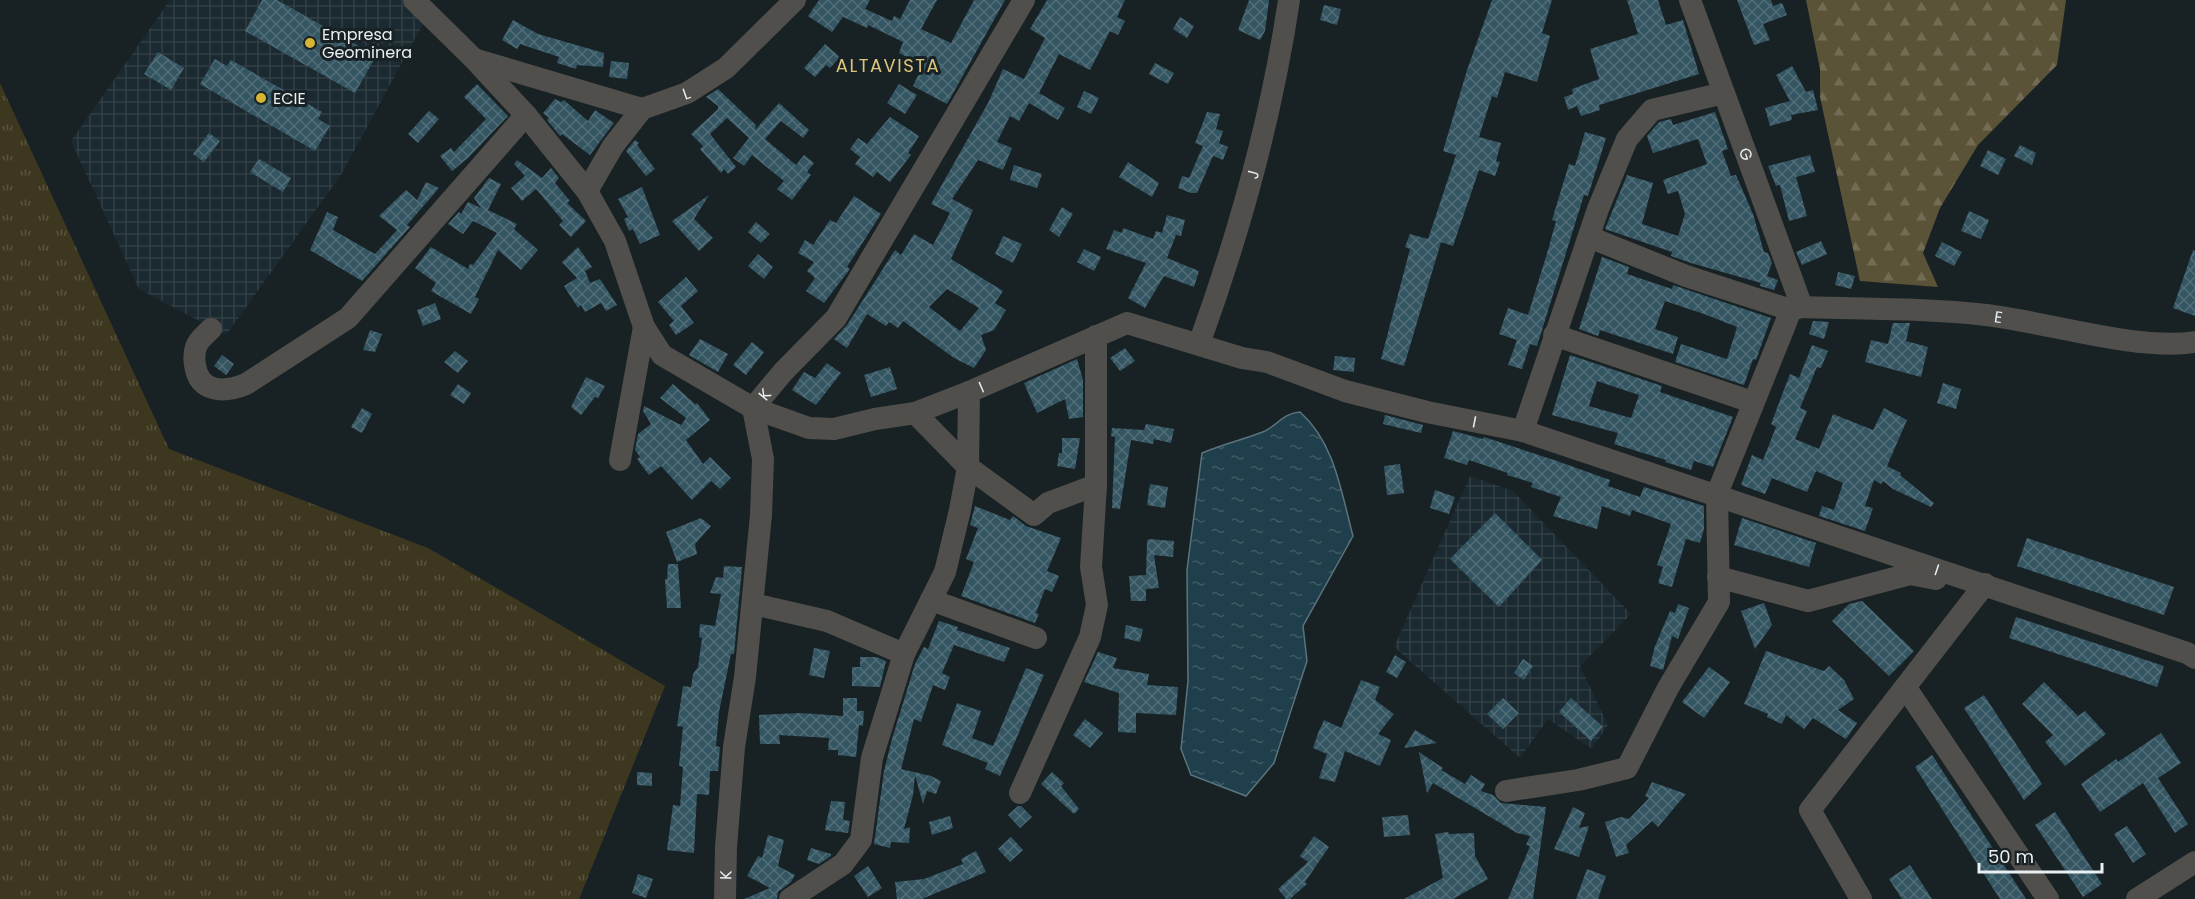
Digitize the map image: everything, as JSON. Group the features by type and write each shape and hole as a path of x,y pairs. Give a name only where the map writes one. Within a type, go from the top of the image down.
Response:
{"street":[{"path":"414,0 475,60 526,115 588,191 615,241 644,327 620,460"},
{"name":"L","path":"642,110 687,93 726,68 795,0"},
{"name":"K","path":"725,899 726,847 734,747 753,604 763,459 753,408 783,372 836,318 1024,0"},
{"name":"J","path":"1199,344 1221,284 1268,110 1288,0"},
{"name":"G","path":"1690,0 1724,93 1796,309"},
{"path":"475,60 642,110 613,146 588,191"},
{"path":"1523,430 1589,237 1627,139 1652,110 1724,93"},
{"path":"211,329 196,345 194,357 197,377 208,388 230,390 246,384 348,318 526,115"},
{"name":"E","path":"1589,237 1686,276 1796,309 1986,315 2139,341 2195,342"},
{"path":"1506,790 1578,780 1627,768 1658,706 1719,602 1717,494 1752,402 1796,309"},
{"name":"I","path":"644,327 662,355 753,408 809,428 834,429 875,419 915,413 969,392 1127,322 1242,358 1267,362 1345,391 1427,412 1523,430 1717,494 1981,588 2187,653 2195,658"},
{"path":"1554,335 1752,402"},
{"path":"1020,793 1090,637 1097,605 1091,567 1096,485 1096,336"},
{"path":"790,899 843,864 861,840 872,758 904,654 945,572 968,467 969,392"},
{"path":"915,413 968,467 1034,515 1048,503 1096,485"},
{"path":"1718,577 1808,601 1910,574 1981,588 1810,810 1861,899"},
{"path":"931,600 1036,638"},
{"path":"753,604 827,621 904,654"},
{"path":"1906,688 2048,899"},
{"path":"2137,899 2195,862"}],"shaded area":[{"path":"170,0 403,0 424,22 341,175 226,335 139,289 71,141"},
{"path":"1470,476 1513,491 1631,614 1580,666 1608,725 1592,749 1548,719 1520,758 1394,647"}],"green space":[{"path":"1806,0 2066,0 2057,65 1978,145 1940,208 1923,253 1938,287 1860,281 1820,97 1820,69"},
{"path":"0,83 169,449 428,548 665,686 579,899 0,899"}],"water":[{"path":"1300,412 1312,424 1329,453 1353,536 1303,626 1307,661 1274,763 1246,796 1191,775 1181,749 1188,681 1187,570 1202,453 1266,431 1288,415"}],"building":[{"name":"Empresa Geominera","path":"262,0 277,0 376,56 355,93 245,31"},
{"path":"819,0 870,0 865,9 892,21 894,16 900,19 910,0 937,0 921,29 951,43 974,0 1005,0 947,104 913,86 923,65 899,53 903,42 868,25 867,28 843,17 832,32 808,16"},
{"path":"1047,0 1125,0 1117,17 1125,21 1118,35 1110,31 1090,70 1059,54 1039,93 1065,108 1058,120 1029,103 1019,121 1010,116 997,142 1012,148 1003,170 978,160 952,199 973,210 951,259 1003,291 995,303 1006,310 994,330 981,335 986,350 974,368 954,358 903,321 898,328 889,322 886,326 867,314 847,348 834,339 847,325 895,250 901,255 914,234 933,245 950,213 931,204 988,103 1003,69 1024,79 1045,38 1030,29","holes":["947,289 979,308 960,331 929,307"]},
{"path":"1249,0 1269,0 1265,31 1260,40 1238,30"},
{"path":"1492,0 1552,0 1542,33 1550,36 1537,82 1505,72 1497,98 1492,96 1479,137 1501,143 1496,161 1500,162 1495,176 1479,170 1453,246 1441,242 1404,366 1381,359 1410,249 1405,247 1410,234 1428,239 1456,155 1443,151 1467,70"},
{"path":"1627,0 1658,0 1666,25 1683,20 1699,74 1599,105 1600,110 1581,116 1577,106 1568,110 1564,97 1573,94 1572,89 1599,79 1590,49 1638,34"},
{"path":"1737,0 1771,0 1773,6 1782,3 1787,15 1763,24 1770,40 1754,45"},
{"path":"1324,5 1341,9 1337,25 1320,20"},
{"path":"1180,17 1194,26 1187,38 1173,29"},
{"path":"513,20 538,34 604,53 603,67 577,65 576,69 557,63 559,57 520,44 517,49 502,40"},
{"path":"825,44 840,57 830,68 826,65 815,77 804,68"},
{"path":"158,52 184,68 171,90 144,74"},
{"name":"ECIE","path":"215,59 227,66 231,60 322,112 318,119 330,126 315,151 200,84"},
{"path":"611,61 629,63 627,79 609,77"},
{"path":"1155,63 1174,73 1168,84 1149,74"},
{"path":"1792,66 1806,92 1813,90 1818,110 1791,115 1792,120 1770,126 1765,108 1790,101 1776,75"},
{"path":"477,84 508,116 468,158 452,171 440,156 451,148 454,152 486,119 464,97"},
{"path":"899,84 917,95 905,114 887,103"},
{"path":"718,89 756,125 755,130 779,103 809,130 803,138 781,121 765,139 796,165 804,155 814,163 807,172 811,175 792,200 777,189 784,181 752,155 744,166 733,158 749,138 727,118 710,134 736,167 728,174 724,169 721,173 700,149 703,146 691,134 718,109 718,106 706,97"},
{"path":"1084,91 1099,98 1091,114 1077,107"},
{"path":"555,99 561,102 564,100 588,121 595,110 614,123 590,155 562,134 560,136 547,120 549,118 543,113"},
{"path":"429,111 439,119 418,143 408,134"},
{"path":"1207,112 1220,114 1216,129 1223,131 1219,143 1228,147 1223,160 1213,156 1197,193 1191,193 1178,188 1182,176 1189,178 1203,146 1195,143"},
{"path":"1715,112 1728,149 1722,151 1731,176 1736,175 1753,214 1764,252 1768,253 1772,263 1767,276 1778,280 1774,290 1760,286 1761,283 1671,256 1672,252 1605,229 1627,175 1653,183 1642,224 1678,236 1685,214 1678,191 1668,194 1663,180 1707,164 1698,139 1653,153 1647,136 1659,122 1671,119 1673,125"},
{"path":"890,117 919,136 908,153 911,155 890,182 877,172 873,177 855,164 860,157 850,149 858,138 867,144"},
{"path":"1585,132 1606,138 1588,196 1584,195 1537,346 1530,344 1522,369 1508,365 1517,340 1499,334 1508,308 1528,315 1556,221 1552,220 1569,164 1575,166"},
{"path":"209,133 220,141 204,162 193,154"},
{"path":"635,140 655,169 646,176 626,151"},
{"path":"2020,145 2036,153 2032,165 2014,156"},
{"path":"1988,150 2006,159 1998,175 1980,166"},
{"path":"1810,155 1815,172 1796,177 1807,216 1789,221 1780,185 1776,186 1768,166"},
{"path":"259,159 291,178 283,192 250,172"},
{"path":"517,160 542,178 551,168 559,178 555,183 570,201 567,203 586,221 571,237 559,225 563,221 536,189 522,201 511,188 525,176 514,164"},
{"path":"1128,162 1159,183 1152,197 1119,177"},
{"path":"1014,165 1042,174 1037,188 1010,180"},
{"path":"489,178 501,184 488,210 517,224 514,229 538,250 521,270 498,250 475,297 479,299 471,314 431,291 436,283 415,268 431,247 468,269 470,264 473,265 497,233 473,221 463,234 448,224 459,212 461,214 468,202 481,208 474,198"},
{"path":"426,182 439,188 407,225 410,227 362,281 310,250 327,212 338,217 333,230 375,254 397,230 379,216 406,190 417,200"},
{"path":"642,187 660,235 640,244 633,229 629,231 624,219 628,217 618,199"},
{"path":"709,195 694,219 713,238 699,251 672,221"},
{"path":"854,196 881,214 847,267 850,269 824,303 806,291 815,278 807,271 814,262 798,253 805,240 813,245 830,220 836,223"},
{"path":"1062,207 1073,214 1059,237 1049,230"},
{"path":"1969,211 1989,220 1981,239 1961,231"},
{"path":"1167,215 1185,220 1181,236 1176,235 1167,258 1199,271 1194,287 1164,276 1145,308 1128,298 1146,263 1106,249 1114,230 1122,233 1123,228 1153,239 1156,231 1162,233"},
{"path":"756,222 770,234 761,243 748,232"},
{"path":"1003,236 1022,244 1013,263 995,254"},
{"path":"1821,241 1827,254 1802,265 1796,252"},
{"path":"1942,242 1962,252 1954,266 1935,256"},
{"path":"578,247 592,267 585,271 590,283 600,279 617,305 606,311 601,303 585,312 581,305 578,308 564,286 577,278 562,262"},
{"path":"1084,249 1101,257 1094,271 1077,262"},
{"path":"2193,250 2195,251 2195,316 2173,308"},
{"path":"758,254 773,267 764,279 748,266"},
{"path":"1602,257 1629,267 1627,274 1672,289 1673,285 1771,318 1744,385 1675,362 1681,344 1727,359 1737,327 1704,314 1665,301 1655,329 1678,337 1673,354 1600,330 1598,336 1579,329"},
{"path":"1838,272 1855,276 1851,289 1835,285"},
{"path":"686,277 698,291 681,306 694,323 676,335 669,325 674,321 658,302"},
{"path":"435,303 441,319 423,326 417,310"},
{"path":"1813,321 1829,322 1824,339 1809,334"},
{"path":"1893,323 1910,323 1906,341 1928,347 1921,377 1865,362 1871,340 1888,344"},
{"path":"370,330 382,334 375,352 363,350"},
{"path":"700,339 728,354 718,372 689,355"},
{"path":"752,342 764,352 746,375 733,365"},
{"path":"1812,345 1828,351 1821,368 1817,367 1800,408 1807,411 1795,439 1819,449 1833,414 1873,430 1884,408 1907,420 1887,466 1901,473 1900,475 1934,503 1931,507 1893,489 1883,481 1881,484 1874,480 1865,506 1873,508 1865,531 1819,516 1822,506 1834,510 1843,483 1816,471 1807,492 1772,478 1765,494 1741,485 1752,455 1763,460 1776,427 1771,424 1790,374 1799,378"},
{"path":"1125,348 1135,361 1120,371 1110,358"},
{"path":"455,351 468,361 458,373 444,362"},
{"path":"222,355 234,364 226,375 214,366"},
{"path":"1570,355 1662,386 1660,392 1733,417 1713,467 1694,461 1691,470 1614,444 1618,433 1552,415","holes":["1597,381 1639,395 1631,418 1589,406"]},
{"path":"1335,356 1355,358 1354,372 1333,370"},
{"path":"1077,359 1083,380 1083,417 1069,419 1065,399 1037,413 1024,383"},
{"path":"827,363 841,373 816,405 792,390 804,372 815,378"},
{"path":"890,367 897,389 871,397 864,375"},
{"path":"586,377 605,386 598,398 595,397 581,415 571,407"},
{"path":"1943,383 1961,389 1956,409 1937,403"},
{"path":"458,384 471,393 464,404 450,395"},
{"path":"673,384 695,404 697,403 710,420 686,440 703,464 710,457 731,478 720,489 711,481 692,500 661,466 649,475 637,459 640,457 635,450 638,434 651,424 643,411 644,406 681,425 686,418 660,398"},
{"path":"362,408 372,414 362,433 351,427"},
{"path":"1385,415 1423,425 1421,433 1383,424"},
{"path":"1146,424 1174,429 1171,443 1154,439 1153,444 1131,440 1120,509 1112,508 1115,437 1111,436 1112,428 1144,430"},
{"path":"1453,431 1483,439 1484,437 1557,461 1610,480 1608,486 1640,497 1644,487 1704,506 1704,529 1700,543 1686,539 1672,587 1658,583 1663,567 1657,565 1671,524 1632,510 1630,516 1602,506 1597,529 1553,516 1561,497 1531,487 1533,483 1469,460 1467,465 1444,458"},
{"path":"1062,438 1080,438 1075,469 1057,466 1059,453 1062,453"},
{"path":"1400,464 1404,493 1387,495 1384,466"},
{"path":"1150,484 1168,487 1165,508 1147,505"},
{"path":"1435,490 1455,497 1449,514 1430,508"},
{"path":"975,506 1010,520 1013,516 1026,526 1061,538 1047,571 1059,576 1052,592 1045,589 1036,613 1039,614 1035,623 961,596 974,562 966,559 978,528 970,525"},
{"path":"1495,513 1542,560 1499,607 1450,559"},
{"path":"701,518 711,526 695,544 697,554 677,562 666,532"},
{"path":"1742,518 1816,543 1809,567 1734,545"},
{"path":"2027,538 2174,587 2164,615 2017,566"},
{"path":"1149,539 1174,541 1173,557 1154,555 1159,588 1146,589 1146,601 1131,601 1129,576 1146,575 1147,541"},
{"path":"668,564 678,564 681,608 667,608 665,579 667,579"},
{"path":"724,566 742,567 734,654 731,654 719,712 716,746 720,747 718,771 710,771 709,795 697,794 694,853 667,850 673,805 680,806 683,767 679,766 683,727 677,726 683,686 691,687 693,674 698,667 702,638 699,637 700,624 715,626 721,594 710,593 716,577 723,578"},
{"path":"1862,601 1914,651 1889,676 1832,621 1849,604"},
{"path":"1764,603 1772,625 1755,649 1741,611"},
{"path":"1678,604 1689,608 1678,639 1672,636 1663,670 1650,666 1655,646 1670,611 1675,613"},
{"path":"2016,617 2164,666 2157,687 2009,638"},
{"path":"939,621 958,627 957,630 1010,648 1004,662 954,645 942,673 950,677 945,690 933,685 921,722 914,719 901,769 931,776 941,781 936,794 927,791 923,804 915,775 913,795 904,829 910,827 909,843 891,842 890,848 874,844 884,771 892,739 915,664 924,647 928,649"},
{"path":"1126,625 1143,629 1140,642 1124,638"},
{"path":"814,648 830,651 824,678 809,675"},
{"path":"1766,651 1824,671 1829,666 1844,680 1854,699 1838,710 1857,723 1846,739 1813,718 1804,729 1786,715 1782,724 1767,717 1768,714 1744,704"},
{"path":"1098,652 1117,658 1113,668 1149,674 1147,685 1178,687 1176,715 1136,713 1136,733 1118,732 1119,693 1084,682"},
{"path":"1395,655 1406,662 1397,678 1386,672"},
{"path":"860,657 876,657 886,661 880,687 852,686 852,667 860,667"},
{"path":"1523,659 1533,666 1524,680 1514,673"},
{"path":"1709,667 1730,682 1704,718 1682,702"},
{"path":"1026,668 1044,675 1000,776 985,769 988,763 942,745 957,703 981,711 972,738 993,746"},
{"path":"1361,680 1380,687 1375,700 1394,714 1378,734 1391,740 1380,766 1345,751 1335,782 1319,778 1327,754 1313,748 1318,733 1324,720 1341,728"},
{"path":"2044,682 2078,716 2085,711 2106,734 2065,766 2045,742 2053,735 2022,704"},
{"path":"1984,695 2042,784 2024,800 1964,708"},
{"path":"843,698 857,698 857,711 864,711 863,726 859,725 856,757 838,755 838,750 828,750 829,738 779,735 780,744 760,744 759,715 801,713 843,716"},
{"path":"1503,698 1519,713 1503,729 1487,714"},
{"path":"1571,698 1603,727 1591,741 1559,712"},
{"path":"1085,719 1103,733 1090,748 1073,735"},
{"path":"1415,730 1437,743 1404,748"},
{"path":"2161,733 2181,763 2158,778 2188,824 2175,833 2143,783 2100,812 2081,784 2116,759 2118,762"},
{"path":"1419,752 1443,768 1441,770 1465,784 1471,775 1485,784 1481,791 1493,795 1501,803 1546,807 1533,899 1508,899 1530,846 1526,845 1530,836 1517,833 1433,783 1427,793"},
{"path":"1932,755 2026,899 2000,899 1915,767"},
{"path":"637,772 652,773 652,786 637,785"},
{"path":"1052,772 1064,783 1061,786 1079,809 1074,814 1041,784"},
{"path":"1652,782 1686,794 1658,827 1652,821 1626,845 1629,853 1616,857 1605,822 1621,817 1629,819 1649,798 1645,796"},
{"path":"831,801 845,802 843,820 850,821 848,833 825,830"},
{"path":"1021,806 1032,817 1020,828 1008,815"},
{"path":"1573,807 1585,813 1579,828 1589,826 1579,857 1554,849"},
{"path":"2055,812 2102,884 2083,897 2035,825"},
{"path":"1408,815 1410,835 1384,837 1382,817"},
{"path":"950,816 953,828 932,835 929,822"},
{"path":"2127,826 2146,854 2133,863 2114,834"},
{"path":"1448,832 1449,834 1474,833 1475,856 1488,879 1453,899 1404,899 1443,878 1435,834"},
{"path":"768,835 784,840 778,866 795,875 791,882 778,892 777,899 744,899 770,888 747,876 758,856 762,858"},
{"path":"1314,836 1329,847 1305,882 1307,884 1290,899 1286,899 1278,889 1308,862 1300,856"},
{"path":"1011,837 1023,850 1010,862 998,849"},
{"path":"811,848 831,854 831,856 819,864 807,860"},
{"path":"976,851 986,872 922,899 897,899 895,882 924,879 963,864 961,859"},
{"path":"1910,865 1932,899 1902,899 1889,879"},
{"path":"868,866 882,888 868,897 854,876"},
{"path":"1587,869 1606,876 1598,899 1576,899"},
{"path":"638,874 653,879 646,898 632,893"}],"place":[{"name":"Empresa Geominera","path":"310,43"},
{"name":"ECIE","path":"261,98"}],"district":[{"name":"ALTAVISTA","path":"888,65"}]}
